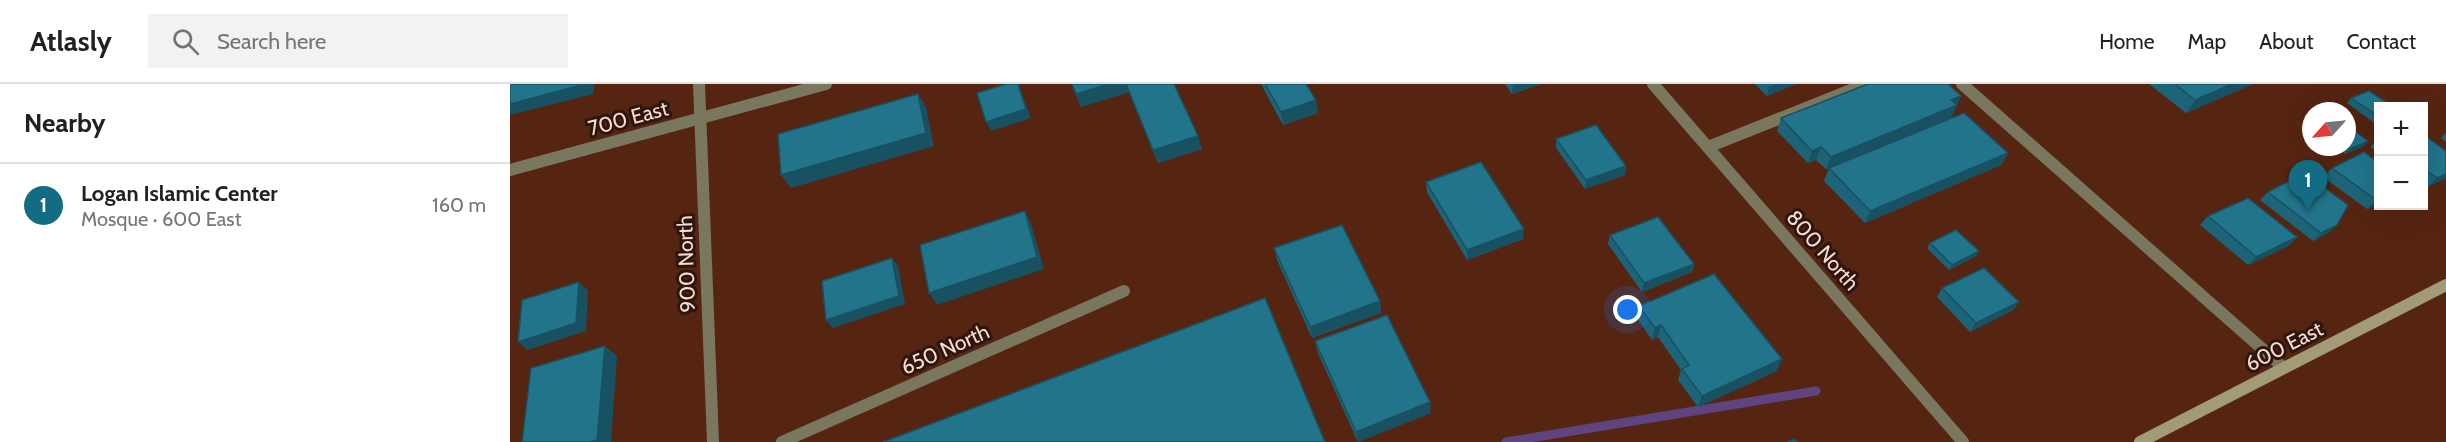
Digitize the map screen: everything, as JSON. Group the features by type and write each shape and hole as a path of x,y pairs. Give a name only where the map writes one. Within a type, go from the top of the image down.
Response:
{"street":[{"name":"900 North","path":"699,84 713,442"},
{"name":"700 East","path":"510,170 826,84"},
{"name":"800 North","path":"1653,84 1963,442"},
{"path":"1708,147 1866,84"},
{"path":"1962,84 2284,368"},
{"name":"600 East","path":"2140,442 2446,285"},
{"name":"650 North","path":"782,442 1124,291"}],"building":[{"path":"510,84 585,84 510,104"},
{"path":"1006,84 1018,84 1026,109 986,122 977,93"},
{"path":"1072,84 1109,84 1076,94"},
{"path":"1126,84 1174,84 1198,136 1153,150"},
{"path":"1265,84 1306,84 1316,100 1281,112"},
{"path":"1868,84 1948,84 1961,96 1951,100 1957,105 1831,157 1821,147 1812,151 1781,118"},
{"path":"2175,84 2232,84 2195,100"},
{"path":"2369,91 2386,102 2374,102 2374,113 2351,98"},
{"path":"918,94 926,133 781,175 778,134"},
{"path":"1964,113 2008,153 1870,211 1829,168"},
{"path":"1596,125 1626,166 1586,180 1556,139"},
{"path":"2356,132 2368,141 2356,146"},
{"path":"2428,138 2446,151 2446,174 2437,178 2428,172"},
{"path":"2364,152 2374,159 2374,199 2332,168"},
{"path":"1481,162 1524,229 1467,250 1426,182"},
{"path":"2305,173 2348,205 2337,225 2321,233 2268,192"},
{"path":"2248,198 2297,237 2256,257 2208,216"},
{"path":"1025,211 1037,257 929,293 920,245"},
{"path":"1658,217 1694,264 1644,283 1610,235"},
{"path":"1342,225 1380,301 1310,327 1274,248"},
{"path":"1956,230 1979,251 1952,265 1930,243"},
{"path":"892,258 899,296 826,320 822,281"},
{"path":"1984,268 2019,302 1976,323 1942,288"},
{"path":"1714,274 1782,359 1702,396 1682,369 1689,365 1661,325 1655,328 1639,306"},
{"path":"579,282 576,323 518,342 522,300"},
{"path":"1265,298 1325,442 883,442"},
{"path":"1387,315 1430,402 1356,432 1315,341"},
{"path":"605,346 597,440 591,442 522,442 531,368"}],"waterway":[{"path":"1506,442 1816,391"}],"place":[{"name":"Logan Islamic Center","path":"2308,210"}]}
